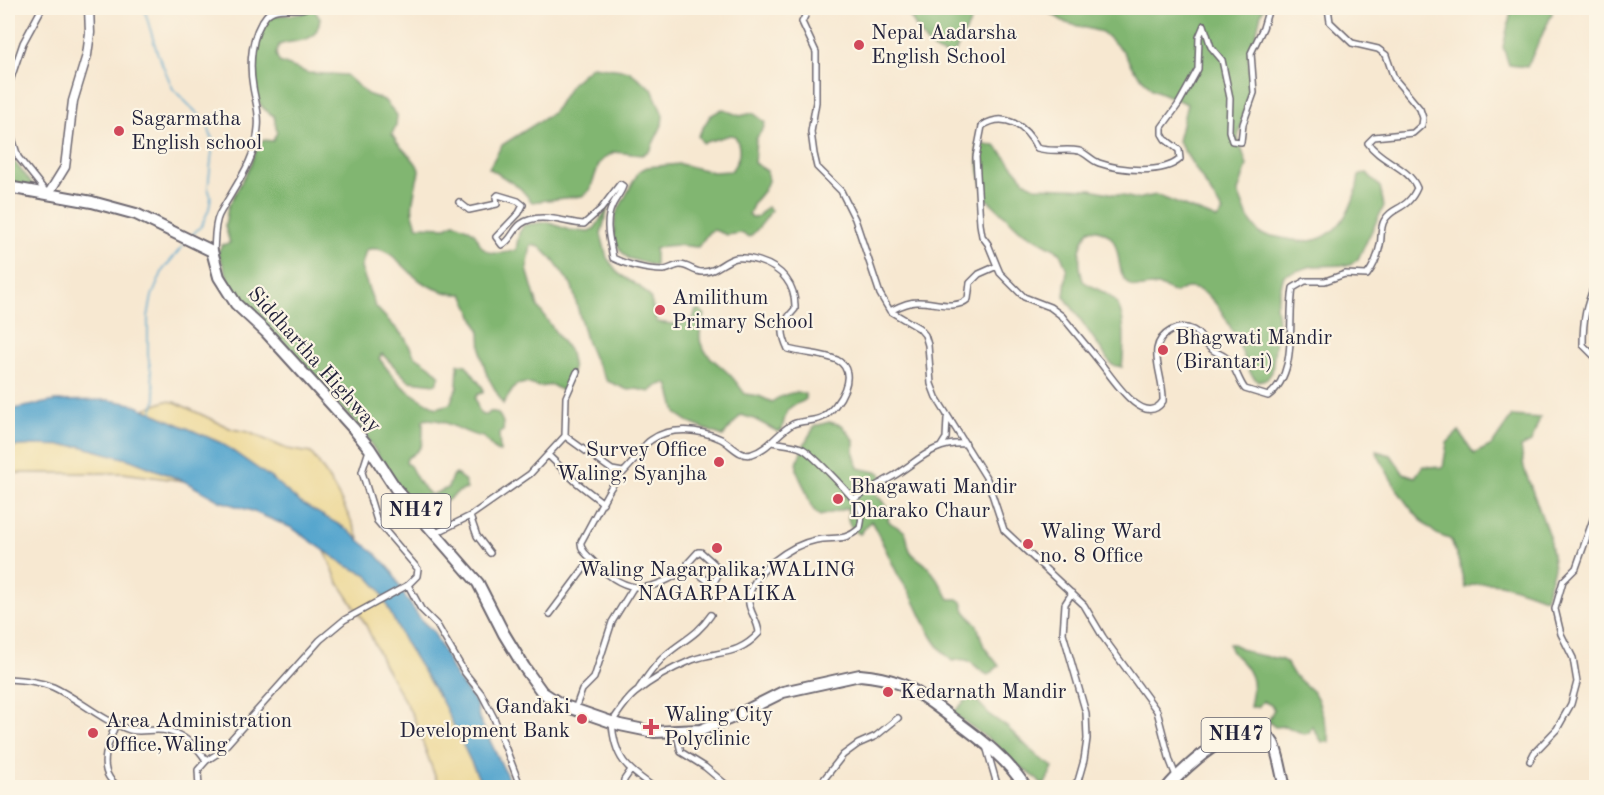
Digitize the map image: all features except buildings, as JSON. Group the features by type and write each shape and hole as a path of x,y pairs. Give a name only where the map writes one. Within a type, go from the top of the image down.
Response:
{"highway":[{"path":"8,187 48,193 136,214 213,254"},
{"name":"Siddhartha Highway","path":"213,254 219,277 236,304 266,332 353,428 396,489 478,583 504,634 542,692 562,705 612,722 654,732 702,730 783,692 860,675 902,685 934,705 984,742 1010,765 1026,788"},
{"name":"NH47","path":"1167,788 1176,776 1222,740 1249,731 1263,733 1273,743 1285,788"}],"street":[{"path":"8,87 23,43 42,8"},
{"path":"8,125 18,157 48,193 65,167 73,101 87,55 90,33 89,8"},
{"path":"213,254 218,217 249,163 259,127 258,109 252,85 251,50 255,35 266,15 274,10 305,8"},
{"path":"809,8 802,22 816,52 816,102 811,132 817,167 841,190 855,219 880,294 890,311 919,328 925,335 931,384 947,416 987,479 1004,530 1084,605 1103,637 1157,711 1176,776"},
{"path":"1269,8 1263,28 1251,52 1254,93 1243,124 1241,142 1232,141 1229,131 1230,98 1222,60 1211,47 1204,25 1199,37 1198,69 1178,105 1162,127 1165,139 1179,150 1180,159 1174,164 1155,170 1119,169 1088,158 1083,152 1075,150 1050,152 1037,148 1021,127 1007,120 991,121 982,126 976,157 979,217 982,236 988,244 1000,273 1024,297 1050,307 1062,316 1124,394 1150,409 1160,405 1163,400 1163,381 1157,348 1163,335 1177,328 1194,331 1201,336 1208,347 1229,360 1245,389 1268,396 1278,389 1289,359 1293,288 1305,281 1325,281 1345,274 1366,275 1374,266 1377,257 1382,223 1388,215 1409,203 1417,188 1412,177 1375,153 1368,143 1374,137 1413,133 1422,125 1423,118 1420,109 1394,78 1386,55 1378,50 1352,43 1330,22 1328,8"},
{"path":"459,202 469,210 496,204 498,195 518,201 522,205 519,213 496,237 502,245 507,243 520,224 526,221 549,218 584,224 601,208 620,184 623,186 622,190 610,210 608,221 613,258 621,262 651,268 665,270 680,265 701,272 716,270 727,262 741,258 766,263 781,272 795,296 795,309 784,321 783,334 788,349 829,357 839,361 846,368 847,377 843,394 833,408 822,417 804,420 788,427 772,442 750,455 744,454 724,440 707,433 674,430 651,440 610,489 580,546 616,581 633,588 662,584 689,567"},
{"path":"890,311 902,305 917,302 957,304 965,302 968,299 970,283 979,274 997,266"},
{"path":"1596,281 1585,307 1583,321 1583,345 1596,357"},
{"path":"436,533 470,516 530,474 565,436 566,397 577,372"},
{"path":"938,448 946,438 947,416"},
{"path":"565,436 612,470 623,472"},
{"path":"634,694 654,680 692,660 732,651 749,644 759,633 756,618 749,609 748,599 752,587 766,567 787,552 817,540 849,537 860,528 861,510 854,499 805,450 772,442"},
{"path":"854,499 892,477 916,459 938,448 956,443 966,444"},
{"path":"199,788 198,770 206,761 220,752 320,640 344,620 411,583 417,576 418,569 377,521 362,472 370,449"},
{"path":"548,455 576,482 603,503"},
{"path":"1530,762 1534,753 1557,729 1571,704 1577,682 1574,658 1561,634 1555,609 1563,581 1576,568 1596,511"},
{"path":"470,516 477,536 490,553"},
{"path":"698,552 701,552 721,570 711,583 689,567 688,563 698,552"},
{"path":"550,614 591,559"},
{"path":"411,583 421,609 437,625 465,673 481,693 494,718 521,788"},
{"path":"575,709 582,690 594,678 612,622 633,588"},
{"path":"1070,788 1078,781 1087,739 1086,713 1063,633 1065,604 1072,593"},
{"path":"655,788 631,770 616,751 612,722 665,656 690,638 711,615"},
{"path":"8,679 34,681 54,688 131,730 167,731 189,741 202,753 206,761"},
{"path":"817,788 843,755 858,744 876,736 898,717"},
{"path":"116,723 105,765 110,778 119,788"},
{"path":"676,731 681,752 705,766 730,788"},
{"path":"984,742 998,788"},
{"path":"623,788 624,780 631,770"}],"green space":[{"path":"914,8 978,8 954,54 946,54 932,48 922,36 909,15"},
{"path":"1042,8 1264,8 1254,43 1248,54 1251,83 1238,138 1247,165 1238,192 1248,218 1260,234 1302,241 1315,240 1335,229 1349,210 1359,176 1367,173 1380,187 1384,206 1358,259 1350,265 1312,266 1284,275 1276,305 1278,323 1272,372 1267,379 1257,381 1251,374 1235,336 1210,297 1199,290 1188,288 1175,293 1159,286 1133,287 1124,279 1118,252 1110,237 1102,231 1090,229 1083,241 1080,254 1083,281 1115,301 1119,307 1123,324 1122,367 1112,365 1064,296 1067,270 1060,252 1020,230 987,199 979,172 977,144 996,146 1027,183 1035,187 1091,189 1137,199 1156,195 1217,219 1223,212 1178,141 1187,104 1152,89 1132,67 1123,51 1102,32 1066,23"},
{"path":"1512,8 1551,8 1552,14 1527,67 1509,65 1503,47"},
{"path":"313,9 320,18 315,33 306,39 279,45 276,54 279,62 308,73 346,75 367,94 384,100 397,115 392,134 415,162 419,171 412,209 418,226 446,227 454,223 472,231 487,251 501,253 516,250 519,233 524,225 547,222 569,230 587,232 595,228 608,207 601,234 607,258 619,274 640,287 650,297 657,322 680,325 688,319 693,320 695,311 699,309 705,315 700,334 703,348 732,376 745,394 759,396 772,402 788,394 805,394 806,399 792,406 788,411 782,430 778,432 741,415 723,436 692,424 676,413 669,386 666,383 650,392 637,389 628,390 607,381 586,340 572,286 553,260 540,247 531,245 527,269 538,307 570,353 573,369 564,392 552,385 539,387 526,383 516,385 503,404 487,375 481,355 480,332 463,294 431,287 415,277 390,254 382,250 366,250 361,268 375,306 405,338 414,355 440,376 436,384 409,381 382,354 379,358 392,375 410,393 437,408 450,404 457,387 458,364 466,365 483,388 483,393 478,394 475,398 479,412 482,415 490,412 496,413 501,417 503,424 503,431 499,433 500,452 496,451 483,437 438,420 423,420 421,447 407,458 406,463 420,484 431,495 448,488 452,476 456,474 464,480 467,489 458,492 444,503 415,506 393,480 361,428 306,373 233,291 218,252 222,245 230,243 225,226 228,207 251,164 259,142 273,141 277,132 274,116 260,104 254,84 254,58 260,33 272,16 300,14"},
{"path":"592,66 629,71 652,89 663,115 662,125 650,150 642,155 614,152 606,157 599,164 590,190 582,196 532,202 520,188 489,168 502,145 551,114 571,84"},
{"path":"722,109 740,116 753,113 765,122 756,139 754,163 767,171 768,181 749,214 757,217 767,207 771,210 758,229 749,237 741,233 727,235 714,230 709,232 698,247 671,245 655,249 655,266 628,258 614,239 615,216 639,171 647,167 680,164 713,172 731,171 734,167 739,150 735,136 730,135 703,143 698,136 710,116"},
{"path":"8,154 33,185 25,188 8,184"},
{"path":"1512,416 1540,418 1531,442 1521,447 1524,468 1549,536 1554,568 1545,598 1494,583 1474,584 1465,588 1451,540 1436,533 1416,515 1394,484 1376,451 1391,455 1403,473 1415,477 1423,466 1443,468 1447,443 1459,431 1474,454 1492,445"},
{"path":"829,422 842,425 854,440 854,454 858,468 881,473 882,487 875,493 890,510 888,520 904,531 912,554 932,572 949,599 958,599 962,602 965,611 977,625 984,647 999,666 988,675 968,661 952,661 938,646 871,521 860,534 849,523 848,508 820,516 813,509 797,465 803,447 815,426"},
{"path":"1229,644 1253,654 1286,662 1293,674 1314,693 1318,700 1329,742 1322,742 1312,726 1309,733 1304,734 1285,726 1275,727 1268,721 1274,709 1263,701 1258,707 1250,707 1253,688 1251,677"},
{"path":"969,697 1007,727 1038,757 1053,767 1045,784 1041,784 1035,777 1015,764 995,744 953,713"}],"sand":[{"path":"166,401 175,402 232,429 248,432 287,449 311,453 338,495 360,540 345,528 302,504 271,478 221,443 144,409"},
{"path":"80,446 131,460 184,481 123,473 8,473 8,447"},
{"path":"325,551 347,566 366,574 379,589 403,639 443,703 483,787 439,787 413,716 384,665 365,623 338,582"}],"water":[{"path":"109,400 132,404 221,443 271,478 302,504 345,528 376,554 391,570 421,620 433,631 456,677 476,703 479,718 510,787 483,787 443,703 403,639 379,589 366,574 347,566 292,528 252,511 220,501 184,481 131,460 80,446 8,447 8,410 55,401"}],"waterway":[{"path":"144,8 157,52 173,89 207,123 213,142 208,188 211,197 209,209 202,225 192,235"},
{"path":"151,415 156,399 148,355 148,317 152,296 163,270 185,243"}],"place":[{"name":"Nepal Aadarsha English School","path":"859,45"},
{"name":"Sagarmatha English school","path":"119,131"},
{"name":"Amilithum Primary School","path":"660,310"},
{"name":"Bhagwati Mandir (Birantari)","path":"1163,350"},
{"name":"Survey Office Waling, Syanjha","path":"719,462"},
{"name":"Bhagawati Mandir Dharako Chaur","path":"838,499"},
{"name":"Waling Ward no. 8 Office","path":"1028,544"},
{"name":"Waling Nagarpalika;WALING NAGARPALIKA","path":"717,548"},
{"name":"Kedarnath Mandir","path":"888,692"},
{"name":"Gandaki Development Bank","path":"582,719"},
{"name":"Waling City Polyclinic","path":"651,727"},
{"name":"Area Administration Office,Waling","path":"93,733"}]}
